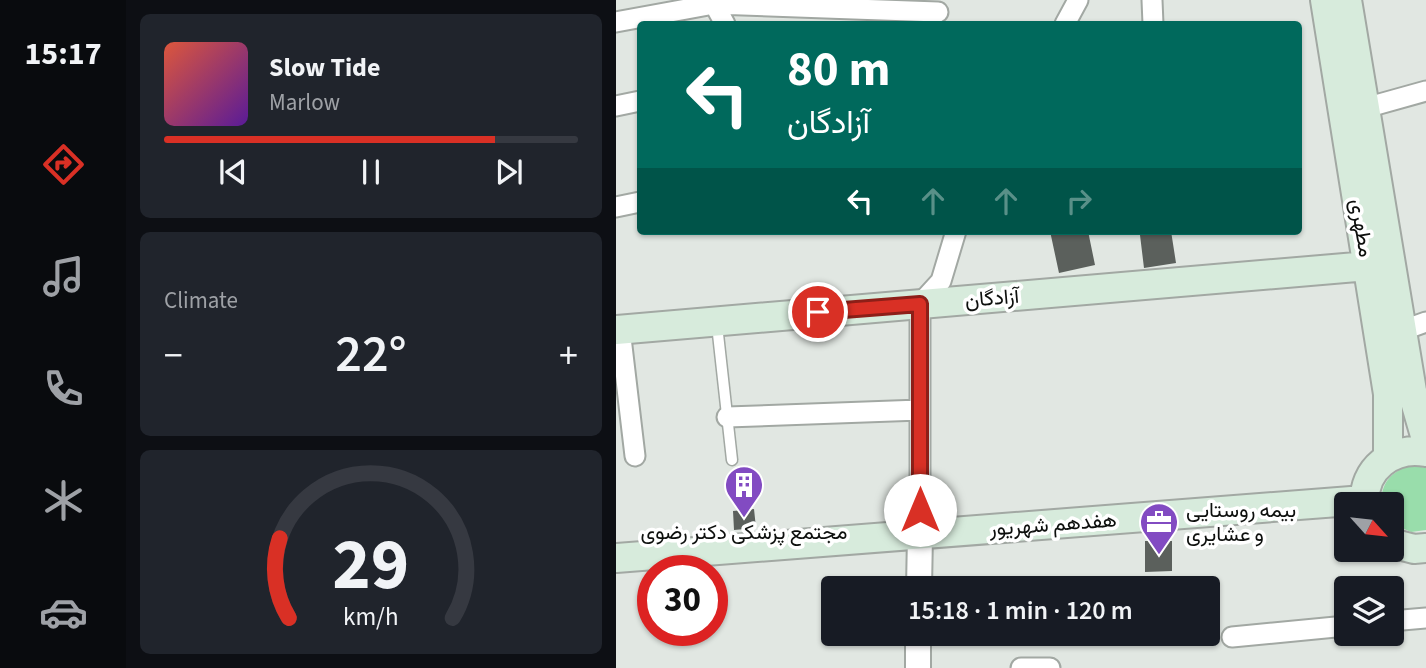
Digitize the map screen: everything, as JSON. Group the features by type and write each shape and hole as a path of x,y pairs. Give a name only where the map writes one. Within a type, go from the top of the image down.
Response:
{"main road":[{"name":"مطهری","path":"1325,0 1388,394 1388,457"},
{"name":"مطهری","path":"1347,0 1365,108 1414,327 1412,391 1426,439"},
{"name":"آزادگان","path":"618,329 1368,266"},
{"path":"1365,492 1366,484 1374,470 1388,457 1415,450 1426,452"},
{"name":"هفدهم شهریور","path":"616,558 1334,504"},
{"path":"1404,546 1426,548"}],"street":[{"path":"1067,21 1078,0"},
{"path":"1152,0 1153,21"},
{"path":"714,2 724,21"},
{"path":"616,22 714,2 865,4 938,12"},
{"path":"1365,108 1426,91"},
{"path":"616,106 637,102"},
{"path":"616,207 637,203"},
{"path":"919,576 920,304 941,281 955,235"},
{"path":"618,329 635,456"},
{"path":"727,417 920,410"},
{"path":"1404,620 1426,618"},
{"path":"1232,637 1334,627"},
{"path":"918,646 918,668"},
{"path":"1021,668 1050,668"}],"lane":[{"path":"717,321 732,460"}],"green space":[{"path":"1412,465 1426,468 1426,530 1411,532 1404,529 1404,492 1383,492 1385,484 1398,471"}],"building":[{"path":"1051,235 1089,235 1095,265 1059,273"},
{"path":"1140,235 1172,235 1176,263 1144,268"},
{"name":"مجتمع پزشکی دکتر رضوی","path":"754,509 756,528 734,530 733,511"},
{"name":"بیمه روستایی و عشایری","path":"1145,541 1172,541 1172,571 1145,572"}],"place":[{"name":"مجتمع پزشکی دکتر رضوی","path":"744,519"},
{"name":"بیمه روستایی و عشایری","path":"1159,556"}],"route":[{"path":"818,312 920,304 920,510"}]}
